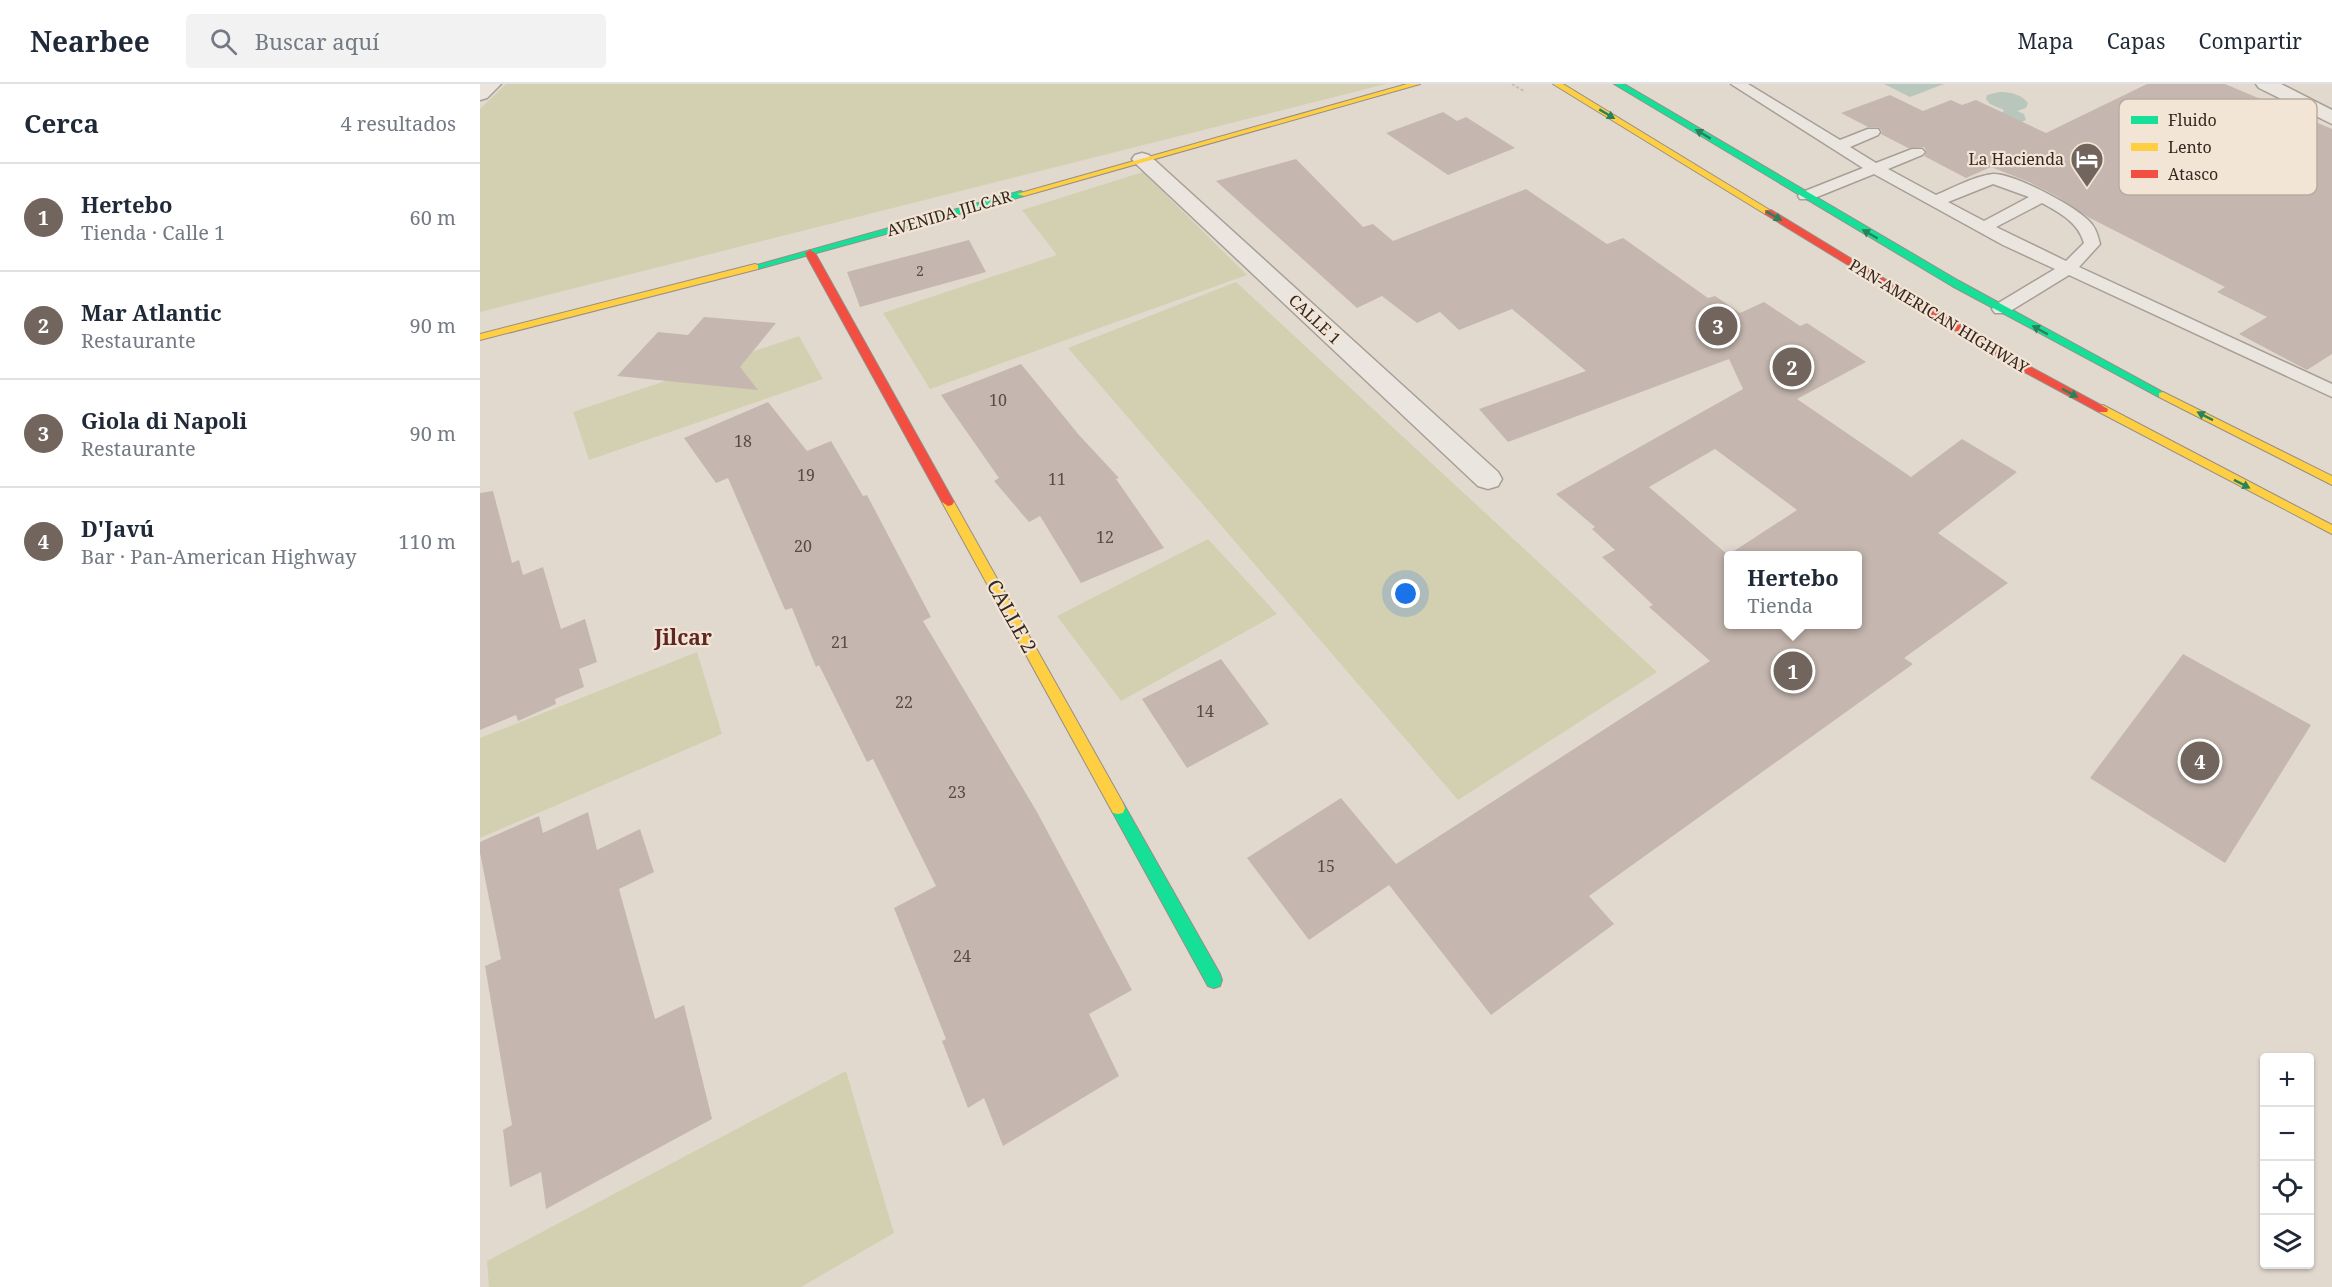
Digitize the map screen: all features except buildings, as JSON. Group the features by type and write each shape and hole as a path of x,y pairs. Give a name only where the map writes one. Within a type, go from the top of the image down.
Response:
{"main road":[{"name":"AVENIDA JILCAR","path":"480,337 810,253 1416,84"},
{"name":"PAN-AMERICAN HIGHWAY","path":"1557,84 1568,88 2019,365 2332,530"},
{"name":"PAN-AMERICAN HIGHWAY","path":"1618,84 2001,309 2091,359 2332,481"},
{"name":"CALLE 2","path":"810,253 1214,980"}],"street":[{"path":"480,94 491,84"},
{"path":"2266,84 2295,99"},
{"path":"2317,110 2332,118"},
{"name":"CALLE 1","path":"1142,159 1488,479"}],"lane":[{"path":"1738,84 1876,169 1984,227 2332,391"},
{"path":"1839,146 1873,132"},
{"path":"1806,196 1917,152"},
{"path":"1936,201 1997,178 2065,210 2088,230 2092,244 2068,268 2001,309"},
{"path":"1984,227 2040,198"}],"shaded area":[{"path":"506,84 1386,84 480,312 480,109"},
{"path":"1884,84 1944,84 1910,97"},
{"path":"1999,92 2015,94 2028,103 2026,108 2017,111 2024,114 2026,120 2019,123 2001,115 2004,110 1990,104 1986,99 1987,95"},
{"path":"1143,172 1247,275 930,389 883,313 1057,255 1022,210"},
{"path":"1236,282 1657,672 1458,800 1068,348"},
{"path":"799,336 823,379 589,460 573,412"},
{"path":"1208,539 1277,614 1121,701 1057,616"},
{"path":"697,652 722,734 480,838 480,738"},
{"path":"846,1071 894,1233 801,1287 489,1287 487,1261"}],"traffic: fast":[{"path":"1618,84 1956,284 2163,395"},
{"path":"755,267 1021,194"},
{"path":"1118,808 1214,980"}],"traffic: slow":[{"path":"1021,194 1416,84"},
{"path":"1557,84 1768,212"},
{"path":"480,337 755,267"},
{"path":"2163,395 2332,481"},
{"path":"2103,409 2332,530"},
{"path":"948,502 1118,808"}],"traffic: jam":[{"path":"1768,212 2019,365 2103,409"},
{"path":"810,253 948,502"}],"place":[{"name":"La Hacienda","path":"2087,188"},
{"name":"Giola di Napoli","path":"1718,326"},
{"name":"Mar Atlantic","path":"1792,367"},
{"name":"Hertebo","path":"1793,671"},
{"name":"D'Javú","path":"2200,761"}],"district":[{"name":"Jilcar","path":"683,637"}]}
